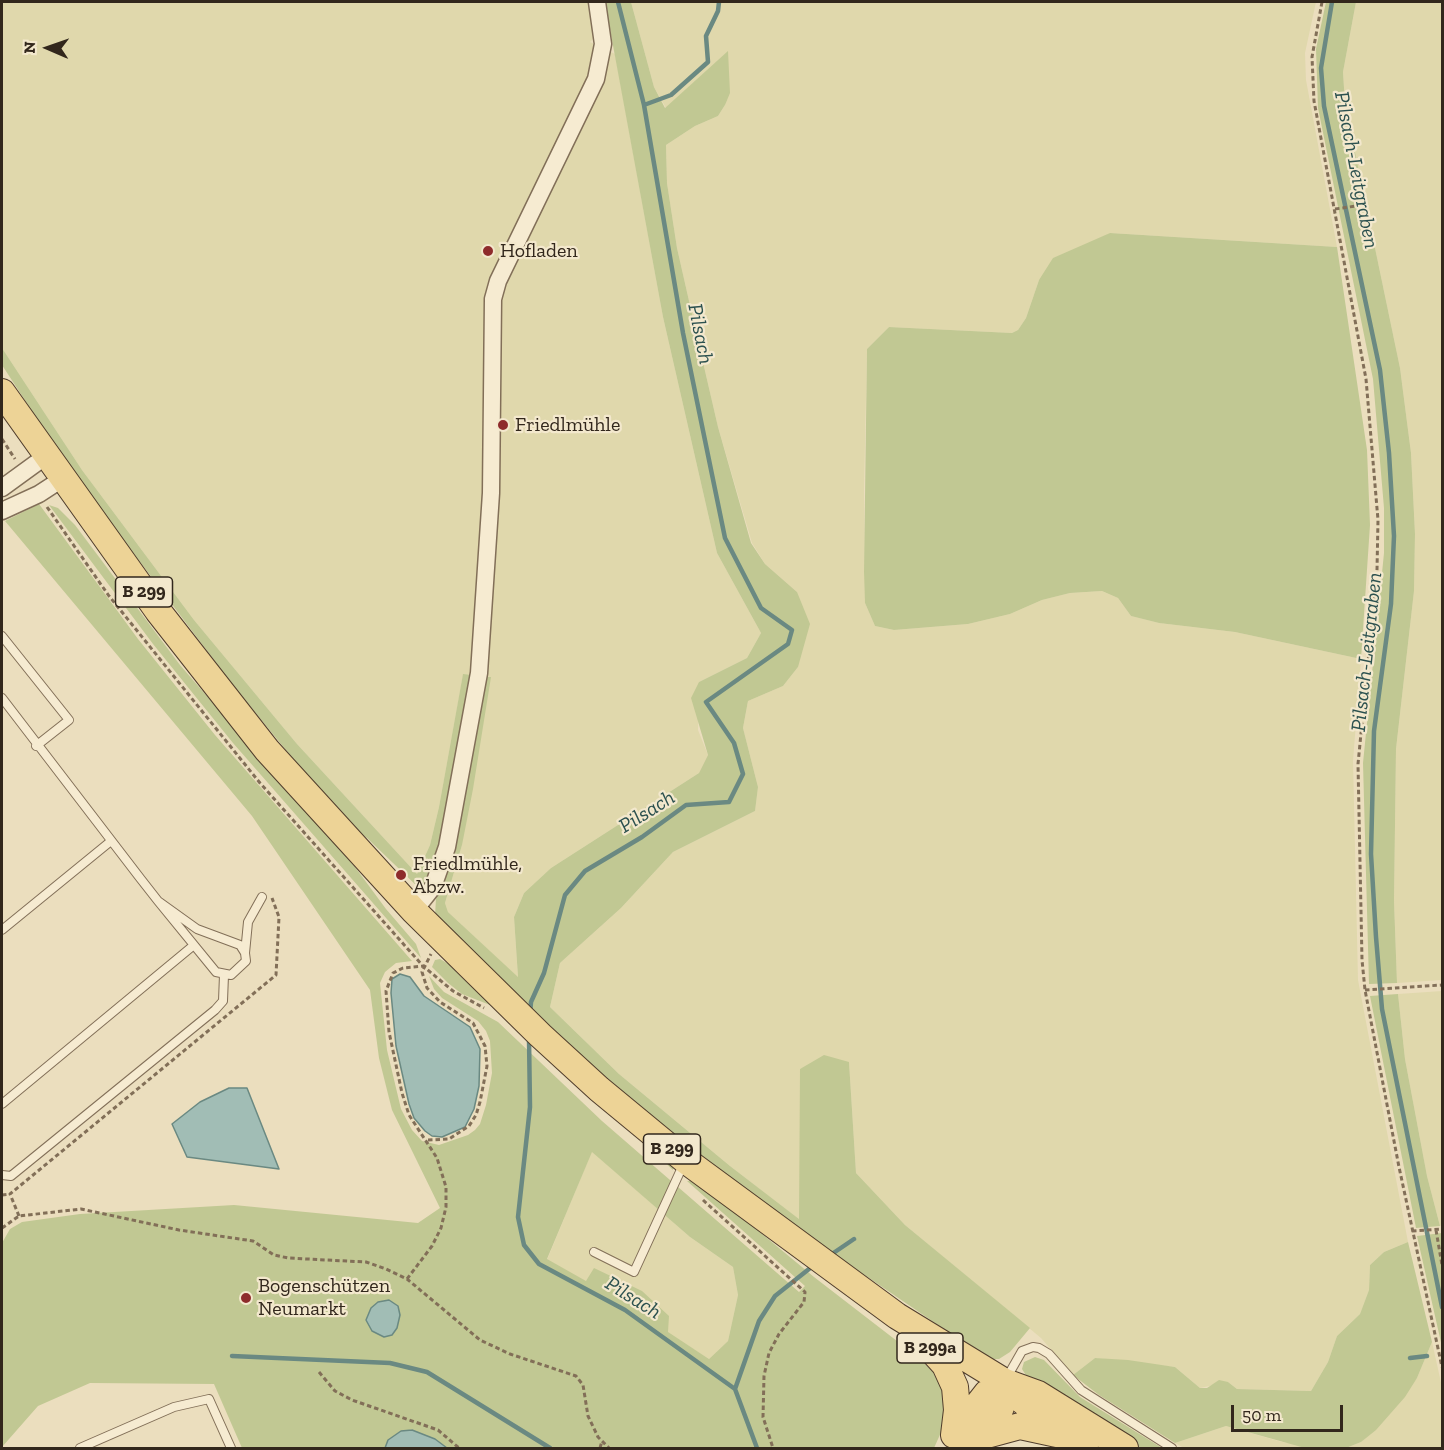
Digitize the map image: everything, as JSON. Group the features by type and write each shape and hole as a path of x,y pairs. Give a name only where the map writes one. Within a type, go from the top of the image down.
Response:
{"main road":[{"name":"B 299","path":"2,392 158,611 252,732 301,790 414,911 499,1007 540,1035 599,1089 685,1160 897,1316 1005,1382 1038,1394 1125,1449"},
{"name":"B 299a","path":"897,1316 936,1355 952,1379 963,1442"},
{"name":"B 299","path":"1005,1382 1017,1399 1075,1442"},
{"path":"963,1442 987,1393 1005,1382"},
{"path":"963,1442 1020,1426 1075,1442"}],"street":[{"path":"414,911 433,887 447,847 479,673 491,493 493,299 502,273 557,165 596,79 603,44 597,2"},
{"path":"2,488 46,456"},
{"path":"2,511 39,494 62,479"}],"lane":[{"path":"2,636 69,720 36,746"},
{"path":"2,698 36,746 216,972 224,975 238,970 246,960 248,921 262,897"},
{"path":"2,930 111,841"},
{"path":"158,901 197,929 240,945 245,953"},
{"path":"2,1104 194,945"},
{"path":"2,1175 11,1176 215,1010 223,1001 224,975"},
{"path":"594,1252 634,1272 685,1160"},
{"path":"1005,1382 1022,1351 1033,1347 1039,1348 1049,1354 1081,1390 1172,1449"},
{"path":"80,1449 174,1407 209,1399 231,1449"}],"path":[{"path":"1322,2 1315,27 1311,78 1319,134 1366,379 1378,520 1377,570 1358,764 1365,990 1412,1231 1443,1367"},
{"path":"1335,209 1356,206"},
{"path":"2,439 14,457"},
{"path":"47,507 109,596 189,698 260,783 423,966 453,991 499,1007"},
{"path":"407,1279 432,1246 446,1207 444,1174 428,1140 409,1115 402,1093 389,1032 386,991 393,973 403,968 423,966"},
{"path":"423,966 422,977 427,988 440,1002 473,1023 482,1035 487,1055 485,1082 476,1115 460,1133 449,1139 428,1140"},
{"path":"1365,990 1443,985"},
{"path":"2,1195 10,1194"},
{"path":"2,1228 19,1216 81,1209 179,1230 254,1241 274,1255 288,1258 366,1262 407,1279 480,1340 510,1354 576,1376 583,1385 588,1416 609,1449"},
{"path":"1412,1231 1443,1229"},
{"path":"1434,1230 1443,1265"},
{"path":"773,1449 763,1417 764,1376 769,1353 806,1297 802,1289 787,1274"},
{"path":"319,1372 335,1391 352,1400 438,1430 459,1449"},
{"path":"600,1449 602,1441"}],"shaded area":[{"path":"2,2 591,2 595,37 590,42 615,54 663,317 717,553 761,633 747,658 699,682 698,730 708,755 699,773 551,868 524,893 514,917 518,978 448,912 445,903 462,845 471,675 463,675 439,807 430,845 417,874 297,744 194,620 82,470 2,348"},
{"path":"631,2 1316,2 1305,53 1306,80 1337,247 1110,233 1039,280 1026,318 1018,330 1012,333 889,327 867,349 864,490 865,603 875,626 894,630 968,624 1010,614 1042,600 1070,593 1102,591 1118,598 1131,616 1159,623 1235,632 1361,659 1353,761 1358,980 1408,1242 1384,1252 1370,1265 1369,1290 1360,1314 1337,1336 1328,1362 1311,1391 1237,1389 1228,1382 1200,1388 1175,1367 1095,1358 1073,1375 1041,1338 905,1225 856,1173 849,1062 800,1069 800,1220 730,1166 619,1074 550,1007 560,963 621,908 673,852 755,811 758,787 743,728 748,701 783,686 798,667 797,592 765,564 752,543 718,427 677,248 667,183 666,145 695,126 718,116 725,105 728,52 666,108 654,87"},
{"path":"1356,2 1442,2 1442,980 1397,983 1394,901 1396,749 1414,591 1415,534 1411,453 1400,368 1345,104 1343,72"},
{"path":"1442,991 1442,1225 1440,1226 1427,1176 1405,1059 1398,994"},
{"path":"592,1151 690,1237 733,1267 738,1295 728,1341 709,1359 587,1282 547,1260"},
{"path":"1432,1342 1442,1387 1442,1448 1346,1448 1361,1442 1417,1378"},
{"path":"1226,1426 1282,1442 1321,1448 1184,1448 1175,1443"}],"green space":[{"path":"605,2 631,2 654,87 665,108 728,51 730,93 725,105 718,116 695,126 666,145 667,183 677,248 718,427 751,543 765,564 797,592 810,624 798,667 783,686 748,701 743,728 758,787 755,811 673,852 621,908 560,963 550,1007 619,1074 730,1166 799,1219 800,1069 824,1055 849,1062 856,1173 905,1225 1030,1328 1010,1352 999,1359 993,1359 941,1327 797,1229 692,1150 576,1053 435,915 436,899 484,677 491,677 473,789 462,845 445,903 448,912 518,977 514,917 524,893 551,868 699,773 708,755 691,698 699,682 747,658 761,633 717,553 663,317"},
{"path":"1326,2 1356,2 1343,72 1345,104 1400,368 1411,453 1415,534 1414,591 1396,749 1394,901 1397,983 1369,984 1363,763 1384,553 1384,508 1373,379 1318,108 1316,49"},
{"path":"1110,233 1337,247 1367,450 1370,525 1361,659 1235,632 1159,623 1131,616 1118,598 1102,591 1070,593 1042,600 1010,614 968,624 894,630 875,626 865,603 864,572 867,349 889,327 1012,333 1018,330 1026,318 1039,280 1053,258"},
{"path":"2,348 82,470 194,620 297,744 417,874 430,845 439,807 463,674 471,675 443,842 425,886 420,889 367,838 347,825 232,684 67,465 2,365"},
{"path":"39,504 138,639 215,735 412,961 396,963 385,972 380,983 387,1050 401,1109 412,1130 422,1141 439,1145 468,1135 475,1130 480,1124 486,1105 492,1073 490,1041 486,1031 478,1021 442,998 434,989 429,976 444,992 498,1022 602,1121 799,1292 805,1286 687,1181 703,1185 814,1277 919,1358 934,1373 943,1387 947,1419 934,1448 242,1448 214,1384 90,1383 38,1406 2,1447 2,1243 10,1229 22,1222 80,1214 234,1205 418,1223 440,1208 392,1110 379,1058 370,990 252,816 5,521","holes":["592,1152 690,1237 733,1267 738,1295 728,1341 709,1359 668,1332 669,1316 642,1291 594,1268 586,1281 547,1259","378,1302 400,1315 397,1328 392,1335 366,1320 371,1308"]},
{"path":"49,505 58,508 75,525 180,665 355,867 416,944 421,958 233,743 153,644"},
{"path":"440,959 452,966 673,1165 673,1170 490,1005 462,994 448,983 432,967 435,960"},
{"path":"1398,994 1405,1059 1427,1176 1440,1226 1416,1228 1370,996"},
{"path":"1442,1233 1442,1347 1417,1236"},
{"path":"1408,1242 1432,1342 1417,1378 1405,1397 1376,1430 1361,1442 1346,1448 1305,1448 1226,1426 1175,1443 1099,1395 1073,1375 1095,1358 1128,1360 1175,1367 1200,1388 1207,1388 1219,1380 1228,1382 1237,1389 1311,1391 1328,1362 1337,1336 1360,1314 1369,1290 1370,1265 1384,1252"},
{"path":"1035,1357 1044,1360 1080,1397 1162,1448 1141,1448 1027,1377 1022,1369 1024,1362"}],"water":[{"path":"400,974 410,977 424,996 470,1027 480,1049 479,1086 474,1109 465,1127 442,1137 432,1136 425,1131 414,1118 409,1104 396,1046 391,993 392,979"},
{"path":"229,1088 247,1088 279,1169 187,1157 172,1124 200,1102"},
{"path":"389,1300 398,1306 400,1315 397,1328 392,1335 384,1337 372,1331 366,1320 371,1308 378,1302"},
{"path":"412,1430 435,1439 447,1448 385,1448 388,1440 401,1431"}],"waterway":[{"name":"Pilsach","path":"530,1014 531,1002 544,973 565,895 585,871 642,837 686,805 729,802 743,774 734,743 706,702 788,644 792,630 761,608 725,538 683,333 644,105 618,2"},
{"path":"644,105 671,95 708,62 706,36 718,11 719,2"},
{"name":"Pilsach-Leitgraben","path":"1332,2 1321,68 1324,106 1380,370 1389,453 1394,536 1391,604 1374,731 1371,854 1382,1009 1442,1307"},
{"name":"Pilsach","path":"529,1038 530,1107 518,1217 524,1245 539,1264 625,1310 735,1389 757,1448"},
{"path":"829,1256 854,1239"},
{"path":"735,1389 759,1321 775,1296 814,1265"},
{"path":"232,1356 390,1363 427,1372 550,1448"},
{"path":"1410,1358 1427,1356"}],"place":[{"name":"Hofladen","path":"488,251"},
{"name":"Friedlmühle","path":"503,425"},
{"name":"Friedlmühle, Abzw.","path":"401,875"},
{"name":"Bogenschützen Neumarkt","path":"246,1298"}]}
